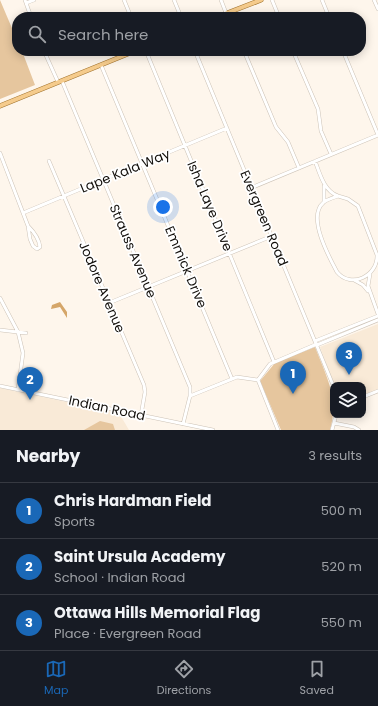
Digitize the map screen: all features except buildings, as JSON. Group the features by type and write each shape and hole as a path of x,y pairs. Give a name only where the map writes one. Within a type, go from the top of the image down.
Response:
{"main road":[{"path":"232,12 254,0"},
{"path":"244,6 261,0"},
{"path":"0,106 123,56"}],"street":[{"path":"28,12 25,2 34,0"},
{"path":"124,0 129,12"},
{"path":"174,0 179,12"},
{"path":"221,0 227,12"},
{"path":"272,0 277,12"},
{"path":"322,0 327,12"},
{"path":"374,0 378,9"},
{"name":"Strauss Avenue","path":"47,56 60,82 103,180 190,387 190,396 183,424"},
{"name":"Isha Laye Drive","path":"148,56 274,362"},
{"name":"Evergreen Road","path":"197,56 332,382"},
{"path":"246,56 276,126 288,142 299,168"},
{"path":"295,56 318,109 321,131 331,154"},
{"path":"251,188 378,135 345,56"},
{"name":"Emmick Drive","path":"101,65 232,379"},
{"name":"Lape Kala Way","path":"22,213 227,128"},
{"path":"0,153 22,213 28,226 36,236 40,245 39,248 36,249 33,246 28,234 28,226"},
{"name":"Jodore Avenue","path":"49,161 144,385 145,392 141,415"},
{"path":"258,380 274,362 378,315 369,292 368,282 376,262 377,255 358,206 348,199 338,196 328,190 315,161"},
{"path":"324,184 324,202 317,216 318,229 337,272 340,275 363,285 369,292"},
{"path":"324,202 338,196"},
{"path":"109,303 272,236"},
{"path":"354,280 363,278 371,273"},
{"path":"0,298 18,332 24,353 18,390"},
{"path":"316,344 378,320"},
{"path":"0,330 26,332"},
{"path":"190,396 237,377 258,380"},
{"path":"258,380 278,430"},
{"name":"Indian Road","path":"0,386 201,429 213,430"},
{"path":"366,396 378,391"},
{"path":"332,430 335,418"},
{"path":"334,423 354,427 359,430"}],"shaded area":[{"path":"0,0 12,28 12,56 24,56 35,85 0,99"},
{"path":"60,302 67,312 67,318 60,307 51,309 52,305"},
{"path":"378,324 378,390 366,394 366,382 333,382 320,347"},
{"path":"315,347 330,388 330,418 332,418 330,430 281,430 260,381 275,363"},
{"path":"0,388 119,413 129,430 0,430"},
{"path":"100,421 113,424 115,430 84,430"}],"place":[{"name":"Ottawa Hills Memorial Flag","path":"349,375"},
{"name":"Chris Hardman Field","path":"293,394"},
{"name":"Saint Ursula Academy","path":"30,400"}]}
